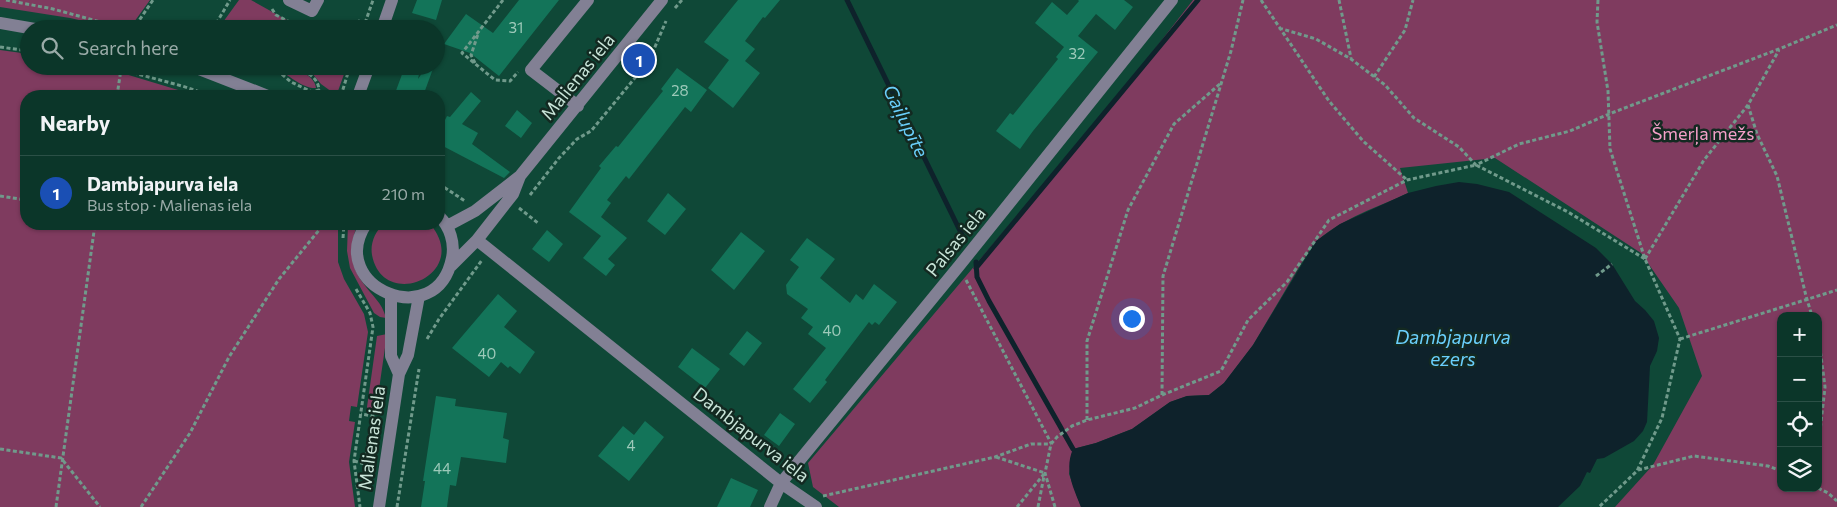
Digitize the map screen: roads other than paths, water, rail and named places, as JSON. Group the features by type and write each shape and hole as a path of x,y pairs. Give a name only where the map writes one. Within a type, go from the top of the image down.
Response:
{"street":[{"path":"289,0 312,12 318,0"},
{"path":"385,20 392,0"},
{"path":"578,106 531,70 588,0"},
{"name":"Malienas iela","path":"445,220 475,211 520,176 662,0"},
{"name":"Palsas iela","path":"770,507 781,483 959,266 1172,0"},
{"path":"0,23 20,26"},
{"path":"214,75 253,90"},
{"path":"360,90 366,75"},
{"name":"Malienas iela","path":"379,507 399,374 408,355 419,296 429,292 438,285 446,276 450,266 477,240 513,194 520,176"},
{"path":"445,225 452,239 453,252 450,266"},
{"path":"363,230 358,246 361,267 373,285 391,296 405,298 419,296"},
{"name":"Dambjapurva iela","path":"477,240 781,483 811,503"},
{"name":"Malienas iela","path":"391,296 391,356 399,374"}],"water":[{"name":"Dambjapurva ezers","path":"1459,182 1477,184 1509,192 1596,248 1612,264 1635,301 1654,321 1659,338 1657,351 1650,366 1647,422 1643,431 1634,441 1604,458 1597,459 1590,473 1587,472 1580,486 1558,507 1081,507 1069,471 1070,457 1073,449 1096,443 1132,429 1170,402 1187,396 1209,395 1224,383 1253,345 1316,241 1340,224 1408,193"}],"waterway":[{"name":"Gaiļupīte","path":"847,0 965,241"},
{"path":"976,268 1198,0"},
{"name":"Gaiļupīte","path":"976,262 977,277 989,301 1073,449"}],"place":[{"name":"Dambjapurva iela","path":"639,60"}],"park label":[{"name":"Šmerļa mežs","path":"1703,134"}]}
